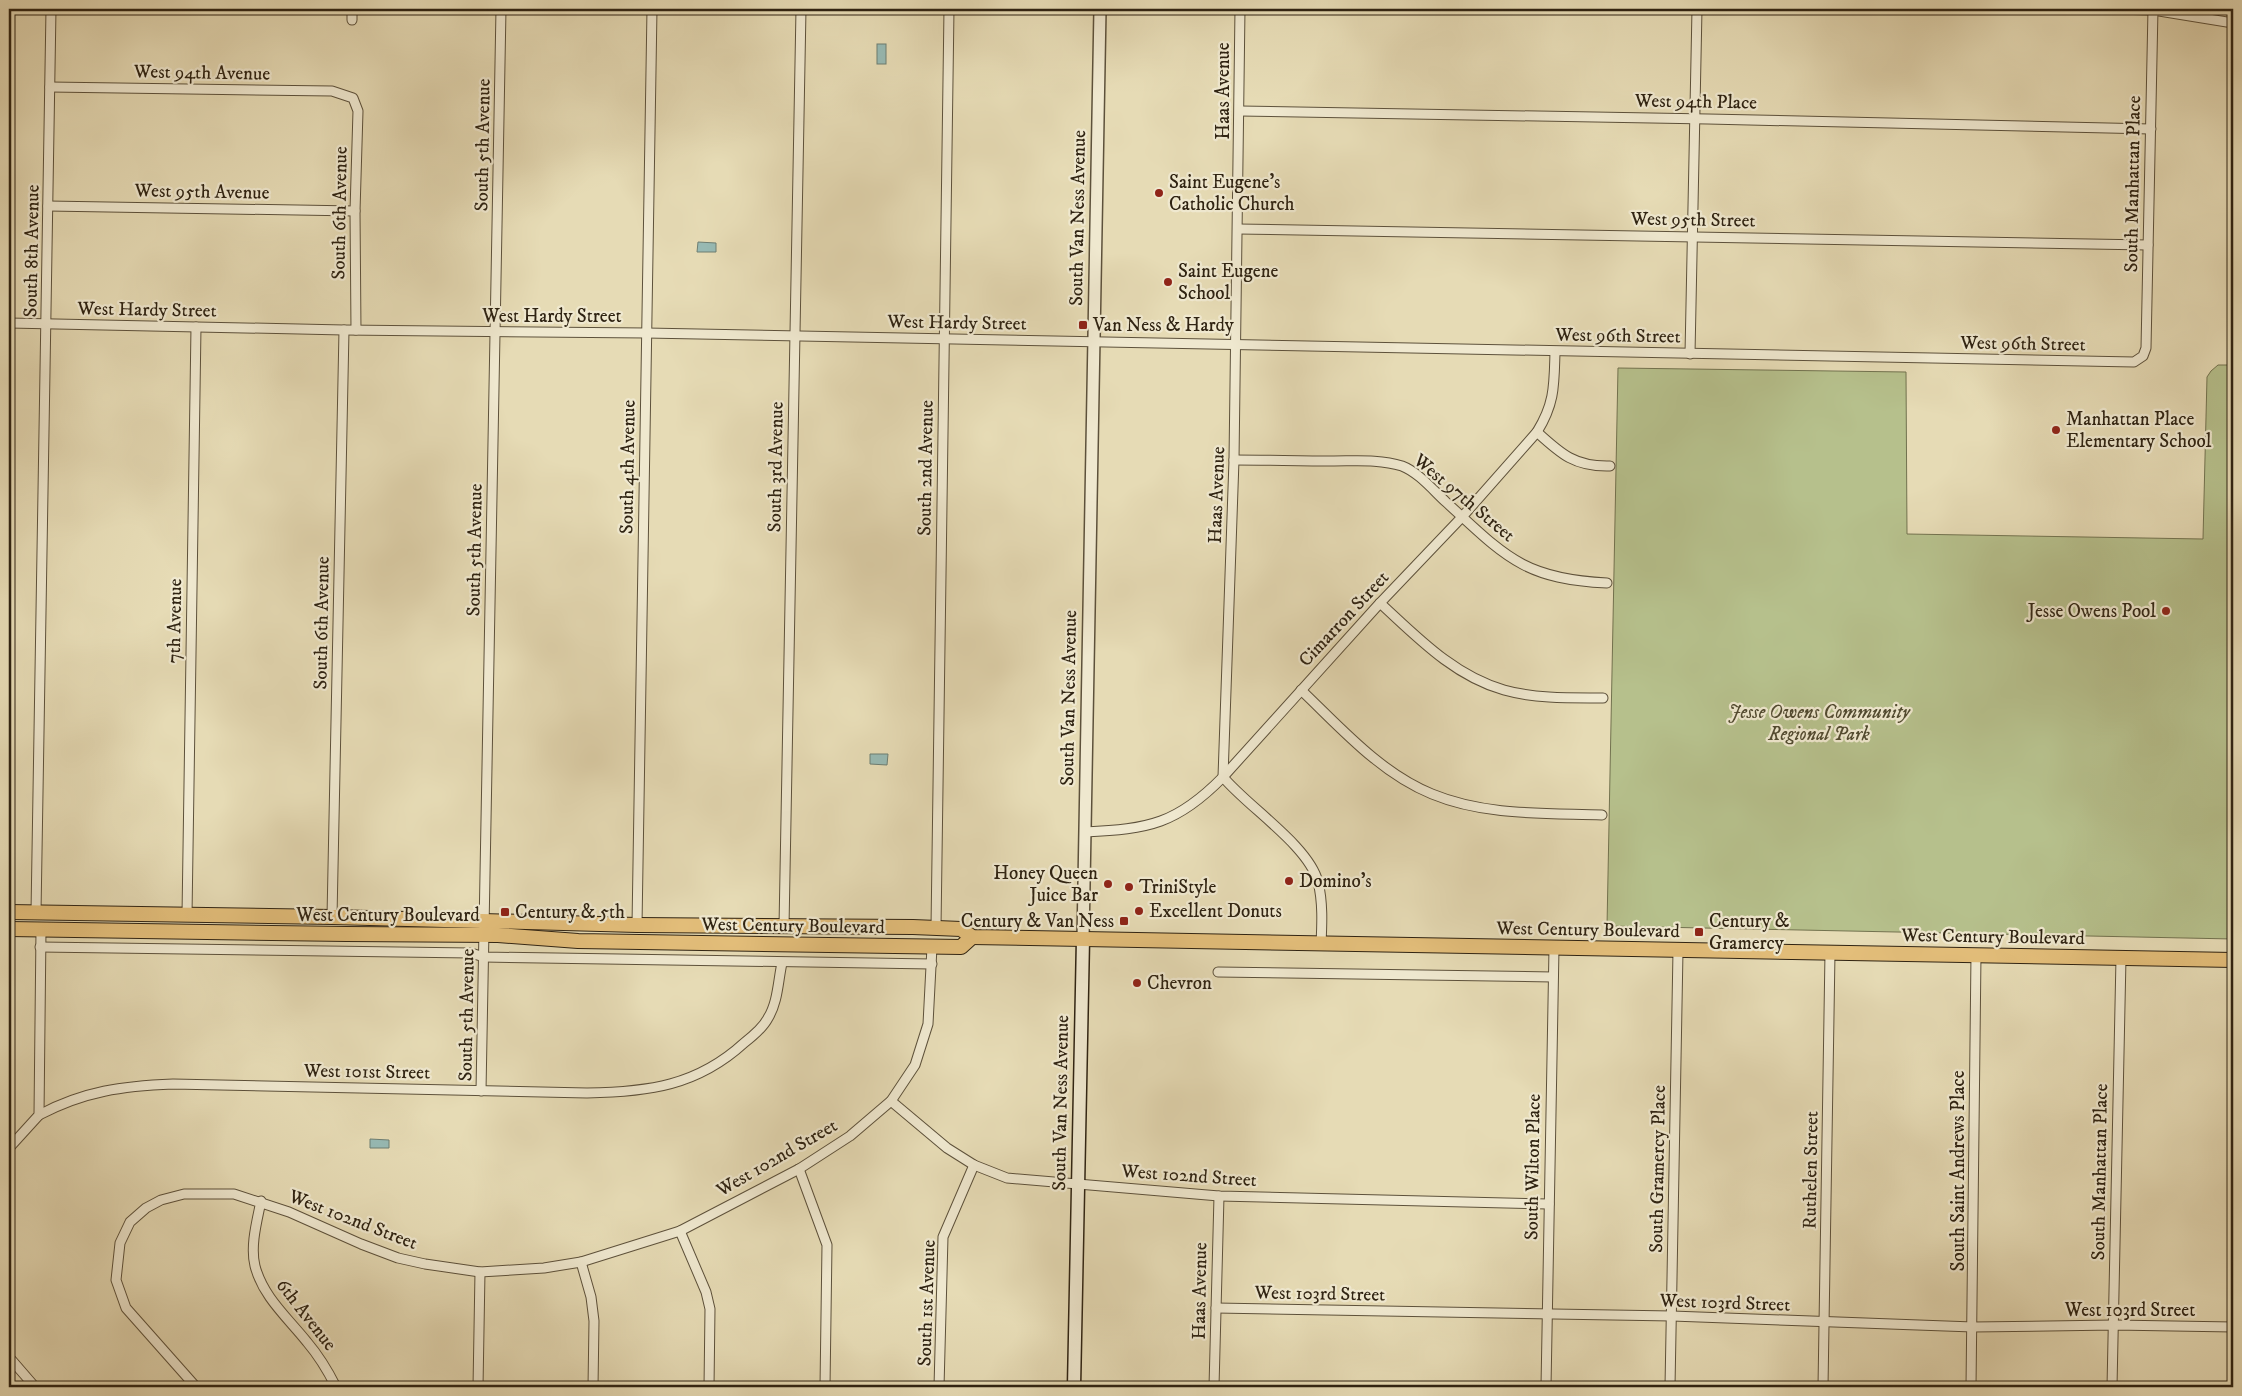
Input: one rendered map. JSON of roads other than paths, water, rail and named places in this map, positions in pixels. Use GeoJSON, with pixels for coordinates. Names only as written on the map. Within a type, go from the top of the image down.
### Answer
{"type":"FeatureCollection","features":[{"type":"Feature","properties":{"kind":"main road","name":"West Century Boulevard"},"geometry":{"type":"LineString","coordinates":[[9,912],[332,917],[484,928],[578,941],[961,947],[972,937]]}},
{"type":"Feature","properties":{"kind":"main road","name":"West Century Boulevard"},"geometry":{"type":"LineString","coordinates":[[9,928],[41,930],[484,928],[637,925],[936,928],[961,929],[972,937],[2233,960]]}},
{"type":"Feature","properties":{"kind":"main road","name":"South Van Ness Avenue"},"geometry":{"type":"LineString","coordinates":[[1074,1387],[1083,939]]}},
{"type":"Feature","properties":{"kind":"street","name":"South 8th Avenue"},"geometry":{"type":"LineString","coordinates":[[36,913],[51,9]]}},
{"type":"Feature","properties":{"kind":"street"},"geometry":{"type":"LineString","coordinates":[[352,9],[352,20]]}},
{"type":"Feature","properties":{"kind":"street","name":"South 5th Avenue"},"geometry":{"type":"LineString","coordinates":[[481,1091],[501,9]]}},
{"type":"Feature","properties":{"kind":"street","name":"South 4th Avenue"},"geometry":{"type":"LineString","coordinates":[[637,925],[652,9]]}},
{"type":"Feature","properties":{"kind":"street","name":"South 3rd Avenue"},"geometry":{"type":"LineString","coordinates":[[784,927],[801,9]]}},
{"type":"Feature","properties":{"kind":"street","name":"South 2nd Avenue"},"geometry":{"type":"LineString","coordinates":[[936,928],[949,9]]}},
{"type":"Feature","properties":{"kind":"street","name":"South Van Ness Avenue"},"geometry":{"type":"LineString","coordinates":[[1083,939],[1100,9]]}},
{"type":"Feature","properties":{"kind":"street","name":"Haas Avenue"},"geometry":{"type":"LineString","coordinates":[[1223,777],[1234,460],[1240,9]]}},
{"type":"Feature","properties":{"kind":"street"},"geometry":{"type":"LineString","coordinates":[[1690,354],[1697,9]]}},
{"type":"Feature","properties":{"kind":"street"},"geometry":{"type":"LineString","coordinates":[[2114,9],[2153,9],[2233,23]]}},
{"type":"Feature","properties":{"kind":"street","name":"South Manhattan Place"},"geometry":{"type":"LineString","coordinates":[[2141,359],[2146,348],[2153,9]]}},
{"type":"Feature","properties":{"kind":"street","name":"West 94th Avenue"},"geometry":{"type":"LineString","coordinates":[[50,87],[332,91],[353,98]]}},
{"type":"Feature","properties":{"kind":"street","name":"South 6th Avenue"},"geometry":{"type":"LineString","coordinates":[[353,98],[358,111],[355,211],[356,330]]}},
{"type":"Feature","properties":{"kind":"street","name":"West 94th Place"},"geometry":{"type":"LineString","coordinates":[[1240,111],[1695,118],[2151,129]]}},
{"type":"Feature","properties":{"kind":"street","name":"West 95th Avenue"},"geometry":{"type":"LineString","coordinates":[[48,206],[355,211]]}},
{"type":"Feature","properties":{"kind":"street","name":"West 95th Street"},"geometry":{"type":"LineString","coordinates":[[1238,229],[2148,245]]}},
{"type":"Feature","properties":{"kind":"street","name":"West Hardy Street"},"geometry":{"type":"LineString","coordinates":[[9,323],[1095,342]]}},
{"type":"Feature","properties":{"kind":"street","name":"7th Avenue"},"geometry":{"type":"LineString","coordinates":[[186,915],[196,327]]}},
{"type":"Feature","properties":{"kind":"street","name":"South 6th Avenue"},"geometry":{"type":"LineString","coordinates":[[332,917],[344,330]]}},
{"type":"Feature","properties":{"kind":"street","name":"West 96th Street"},"geometry":{"type":"LineString","coordinates":[[1095,342],[2127,362],[2141,359]]}},
{"type":"Feature","properties":{"kind":"street","name":"Cimarron Street"},"geometry":{"type":"LineString","coordinates":[[1085,832],[1140,828],[1165,821],[1180,814],[1203,797],[1223,777],[1380,603],[1462,517],[1537,432],[1553,401],[1555,352]]}},
{"type":"Feature","properties":{"kind":"street"},"geometry":{"type":"LineString","coordinates":[[1537,432],[1569,459],[1582,464],[1610,466]]}},
{"type":"Feature","properties":{"kind":"street","name":"West 97th Street"},"geometry":{"type":"LineString","coordinates":[[1234,460],[1387,462],[1404,467],[1419,477],[1493,545],[1513,560],[1534,571],[1559,578],[1607,583]]}},
{"type":"Feature","properties":{"kind":"street"},"geometry":{"type":"LineString","coordinates":[[1380,603],[1428,648],[1455,667],[1478,679],[1504,690],[1528,695],[1603,698]]}},
{"type":"Feature","properties":{"kind":"street"},"geometry":{"type":"LineString","coordinates":[[1301,690],[1380,763],[1406,781],[1431,794],[1457,803],[1494,810],[1602,815]]}},
{"type":"Feature","properties":{"kind":"street"},"geometry":{"type":"LineString","coordinates":[[1223,777],[1234,790],[1295,846],[1312,870],[1319,884],[1322,919],[1321,944]]}},
{"type":"Feature","properties":{"kind":"street"},"geometry":{"type":"LineString","coordinates":[[9,1148],[39,1115],[41,930]]}},
{"type":"Feature","properties":{"kind":"street","name":"West Century Boulevard"},"geometry":{"type":"LineString","coordinates":[[40,947],[471,953],[484,957],[932,964]]}},
{"type":"Feature","properties":{"kind":"street"},"geometry":{"type":"LineString","coordinates":[[891,1101],[914,1065],[928,1024],[932,947]]}},
{"type":"Feature","properties":{"kind":"street","name":"South Wilton Place"},"geometry":{"type":"LineString","coordinates":[[1546,1387],[1554,948]]}},
{"type":"Feature","properties":{"kind":"street","name":"South Gramercy Place"},"geometry":{"type":"LineString","coordinates":[[1670,1387],[1678,951]]}},
{"type":"Feature","properties":{"kind":"street","name":"Ruthelen Street"},"geometry":{"type":"LineString","coordinates":[[1823,1387],[1830,953]]}},
{"type":"Feature","properties":{"kind":"street","name":"South Saint Andrews Place"},"geometry":{"type":"LineString","coordinates":[[1971,1387],[1976,955]]}},
{"type":"Feature","properties":{"kind":"street","name":"South Manhattan Place"},"geometry":{"type":"LineString","coordinates":[[2112,1387],[2121,958]]}},
{"type":"Feature","properties":{"kind":"street","name":"West 101st Street"},"geometry":{"type":"LineString","coordinates":[[39,1115],[59,1104],[108,1089],[173,1084],[481,1091],[622,1092],[653,1089],[684,1080],[716,1065],[735,1052],[768,1020],[774,1004],[782,963]]}},
{"type":"Feature","properties":{"kind":"street"},"geometry":{"type":"LineString","coordinates":[[1218,972],[1554,977]]}},
{"type":"Feature","properties":{"kind":"street","name":"West 102nd Street"},"geometry":{"type":"LineString","coordinates":[[196,1387],[126,1308],[116,1280],[120,1243],[130,1222],[154,1204],[172,1196],[220,1192],[261,1201],[398,1258],[442,1267],[480,1272],[544,1268],[581,1262],[680,1231],[799,1169],[850,1136],[891,1101],[947,1148],[974,1165],[1007,1178],[1218,1196],[1549,1204]]}},
{"type":"Feature","properties":{"kind":"street","name":"South 1st Avenue"},"geometry":{"type":"LineString","coordinates":[[939,1387],[943,1237],[974,1165]]}},
{"type":"Feature","properties":{"kind":"street"},"geometry":{"type":"LineString","coordinates":[[799,1169],[827,1245],[825,1387]]}},
{"type":"Feature","properties":{"kind":"street","name":"Haas Avenue"},"geometry":{"type":"LineString","coordinates":[[1214,1387],[1218,1196]]}},
{"type":"Feature","properties":{"kind":"street","name":"6th Avenue"},"geometry":{"type":"LineString","coordinates":[[261,1201],[254,1247],[254,1264],[261,1283],[278,1309],[324,1363],[336,1387]]}},
{"type":"Feature","properties":{"kind":"street"},"geometry":{"type":"LineString","coordinates":[[680,1231],[706,1292],[710,1309],[709,1387]]}},
{"type":"Feature","properties":{"kind":"street"},"geometry":{"type":"LineString","coordinates":[[581,1262],[591,1297],[594,1321],[594,1387]]}},
{"type":"Feature","properties":{"kind":"street"},"geometry":{"type":"LineString","coordinates":[[478,1387],[480,1272]]}},
{"type":"Feature","properties":{"kind":"street","name":"West 103rd Street"},"geometry":{"type":"LineString","coordinates":[[1216,1308],[1672,1316],[1973,1327],[2114,1325],[2233,1327]]}},
{"type":"Feature","properties":{"kind":"street"},"geometry":{"type":"LineString","coordinates":[[9,1357],[35,1387]]}},
{"type":"Feature","properties":{"kind":"water"},"geometry":{"type":"Polygon","coordinates":[[[877,44],[886,44],[886,64],[877,64],[877,44]]]}},
{"type":"Feature","properties":{"kind":"water"},"geometry":{"type":"Polygon","coordinates":[[[698,242],[716,243],[716,252],[697,252],[698,242]]]}},
{"type":"Feature","properties":{"kind":"water"},"geometry":{"type":"Polygon","coordinates":[[[870,754],[888,754],[887,765],[870,764],[870,754]]]}},
{"type":"Feature","properties":{"kind":"water"},"geometry":{"type":"Polygon","coordinates":[[[370,1139],[389,1140],[389,1148],[370,1148],[370,1139]]]}},
{"type":"Feature","properties":{"kind":"place","name":"Saint Eugene's Catholic Church"},"geometry":{"type":"Point","coordinates":[1159,193]}},
{"type":"Feature","properties":{"kind":"place","name":"Saint Eugene School"},"geometry":{"type":"Point","coordinates":[1168,282]}},
{"type":"Feature","properties":{"kind":"place","name":"Van Ness & Hardy"},"geometry":{"type":"Point","coordinates":[1083,325]}},
{"type":"Feature","properties":{"kind":"place","name":"Manhattan Place Elementary School"},"geometry":{"type":"Point","coordinates":[2056,430]}},
{"type":"Feature","properties":{"kind":"place","name":"Jesse Owens Pool"},"geometry":{"type":"Point","coordinates":[2166,611]}},
{"type":"Feature","properties":{"kind":"place","name":"Domino's"},"geometry":{"type":"Point","coordinates":[1289,881]}},
{"type":"Feature","properties":{"kind":"place","name":"Honey Queen Juice Bar"},"geometry":{"type":"Point","coordinates":[1108,884]}},
{"type":"Feature","properties":{"kind":"place","name":"TriniStyle"},"geometry":{"type":"Point","coordinates":[1129,887]}},
{"type":"Feature","properties":{"kind":"place","name":"Excellent Donuts"},"geometry":{"type":"Point","coordinates":[1139,911]}},
{"type":"Feature","properties":{"kind":"place","name":"Century & 5th"},"geometry":{"type":"Point","coordinates":[505,912]}},
{"type":"Feature","properties":{"kind":"place","name":"Century & Van Ness"},"geometry":{"type":"Point","coordinates":[1124,921]}},
{"type":"Feature","properties":{"kind":"place","name":"Century & Gramercy"},"geometry":{"type":"Point","coordinates":[1699,932]}},
{"type":"Feature","properties":{"kind":"place","name":"Chevron"},"geometry":{"type":"Point","coordinates":[1137,983]}},
{"type":"Feature","properties":{"kind":"park label","name":"Jesse Owens Community Regional Park"},"geometry":{"type":"Point","coordinates":[1819,723]}}]}
